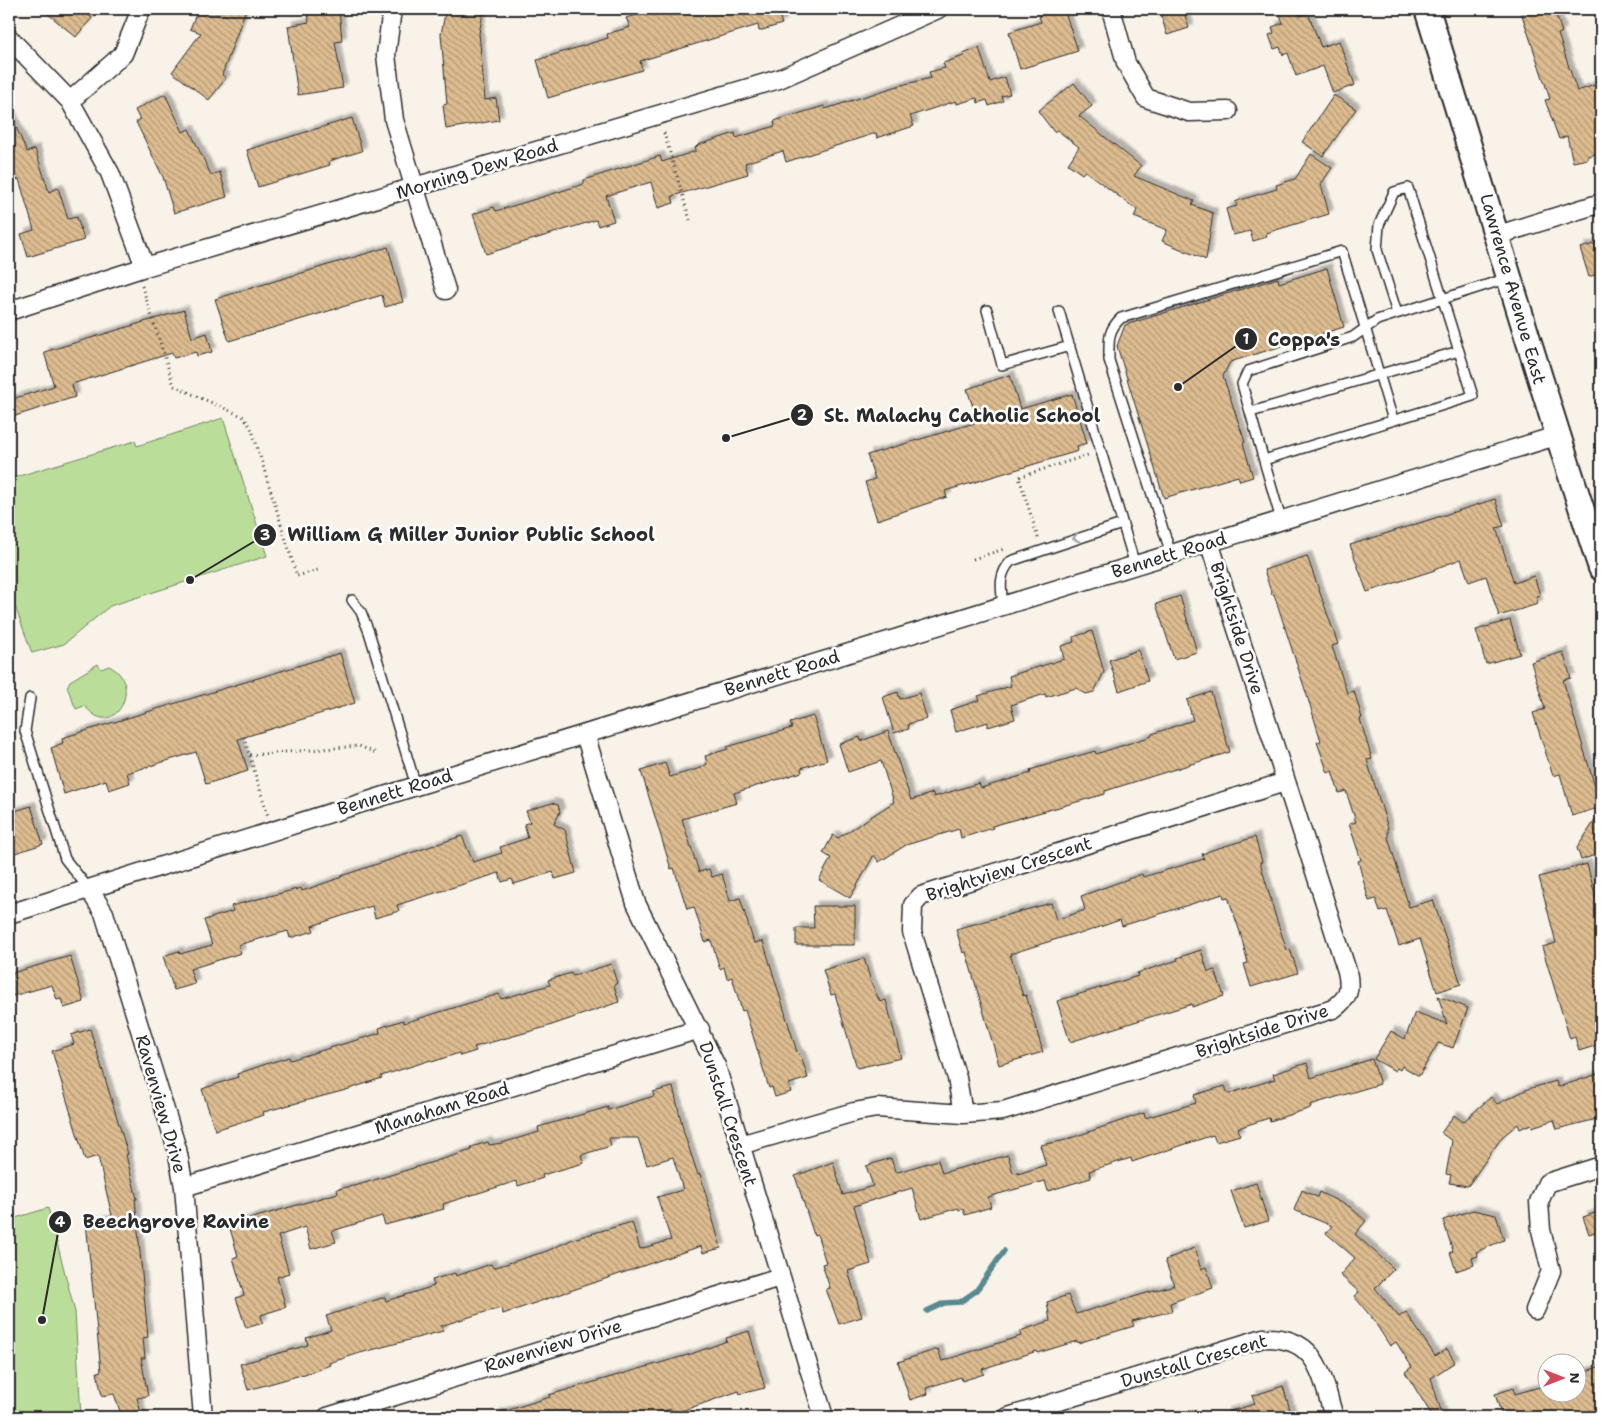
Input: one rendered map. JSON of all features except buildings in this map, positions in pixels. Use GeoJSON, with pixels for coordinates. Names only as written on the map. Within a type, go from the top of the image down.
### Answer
{"type":"FeatureCollection","features":[{"type":"Feature","properties":{"kind":"main road","name":"Lawrence Avenue East"},"geometry":{"type":"LineString","coordinates":[[1427,9],[1498,235],[1556,436],[1601,568]]}},
{"type":"Feature","properties":{"kind":"street"},"geometry":{"type":"LineString","coordinates":[[70,101],[123,54],[141,9]]}},
{"type":"Feature","properties":{"kind":"street"},"geometry":{"type":"LineString","coordinates":[[392,9],[386,55],[394,120],[413,188],[446,290]]}},
{"type":"Feature","properties":{"kind":"street","name":"Morning Dew Road"},"geometry":{"type":"LineString","coordinates":[[9,311],[141,269],[780,79],[938,9]]}},
{"type":"Feature","properties":{"kind":"street"},"geometry":{"type":"LineString","coordinates":[[1111,9],[1126,63],[1146,98],[1189,112],[1228,111]]}},
{"type":"Feature","properties":{"kind":"street"},"geometry":{"type":"LineString","coordinates":[[9,38],[70,101],[110,173],[141,269]]}},
{"type":"Feature","properties":{"kind":"street"},"geometry":{"type":"LineString","coordinates":[[1498,235],[1601,203]]}},
{"type":"Feature","properties":{"kind":"street","name":"Bennett Road"},"geometry":{"type":"LineString","coordinates":[[9,914],[416,786],[1556,436]]}},
{"type":"Feature","properties":{"kind":"street","name":"Brightside Drive"},"geometry":{"type":"LineString","coordinates":[[740,1145],[854,1112],[878,1108],[963,1114],[1003,1111],[1334,1009],[1345,1001],[1351,986],[1347,971],[1209,542]]}},
{"type":"Feature","properties":{"kind":"street","name":"Dunstall Crescent"},"geometry":{"type":"LineString","coordinates":[[585,734],[636,903],[700,1029],[716,1066],[824,1417]]}},
{"type":"Feature","properties":{"kind":"street","name":"Brightview Crescent"},"geometry":{"type":"LineString","coordinates":[[963,1114],[957,1078],[912,932],[911,918],[913,905],[920,896],[1285,782]]}},
{"type":"Feature","properties":{"kind":"street","name":"Ravenview Drive"},"geometry":{"type":"LineString","coordinates":[[89,889],[104,913],[177,1149],[184,1187],[203,1417]]}},
{"type":"Feature","properties":{"kind":"street","name":"Manaham Road"},"geometry":{"type":"LineString","coordinates":[[184,1187],[700,1029]]}},
{"type":"Feature","properties":{"kind":"street"},"geometry":{"type":"LineString","coordinates":[[1535,1310],[1551,1271],[1541,1230],[1539,1202],[1547,1183],[1601,1166]]}},
{"type":"Feature","properties":{"kind":"street","name":"Ravenview Drive"},"geometry":{"type":"LineString","coordinates":[[326,1417],[780,1277]]}},
{"type":"Feature","properties":{"kind":"street","name":"Dunstall Crescent"},"geometry":{"type":"LineString","coordinates":[[1008,1417],[1263,1338],[1281,1337],[1295,1341],[1308,1350],[1319,1368],[1334,1417]]}},
{"type":"Feature","properties":{"kind":"lane"},"geometry":{"type":"LineString","coordinates":[[1264,460],[1473,396],[1408,188],[1394,192],[1379,225],[1376,250],[1397,313]]}},
{"type":"Feature","properties":{"kind":"lane"},"geometry":{"type":"LineString","coordinates":[[1171,554],[1109,360],[1108,340],[1112,326],[1121,318],[1342,251],[1393,420]]}},
{"type":"Feature","properties":{"kind":"lane"},"geometry":{"type":"LineString","coordinates":[[1281,520],[1242,384],[1248,372],[1353,337],[1377,320],[1510,278]]}},
{"type":"Feature","properties":{"kind":"lane"},"geometry":{"type":"LineString","coordinates":[[986,310],[1002,365],[1070,346]]}},
{"type":"Feature","properties":{"kind":"lane"},"geometry":{"type":"LineString","coordinates":[[1060,311],[1135,565]]}},
{"type":"Feature","properties":{"kind":"lane"},"geometry":{"type":"LineString","coordinates":[[1250,412],[1459,351]]}},
{"type":"Feature","properties":{"kind":"lane"},"geometry":{"type":"LineString","coordinates":[[1003,605],[1001,578],[1004,569],[1011,561],[1122,524]]}},
{"type":"Feature","properties":{"kind":"lane"},"geometry":{"type":"LineString","coordinates":[[352,600],[361,612],[369,632],[416,786]]}},
{"type":"Feature","properties":{"kind":"lane"},"geometry":{"type":"LineString","coordinates":[[30,698],[25,731],[65,859],[89,889]]}},
{"type":"Feature","properties":{"kind":"path"},"geometry":{"type":"LineString","coordinates":[[664,133],[690,220]]}},
{"type":"Feature","properties":{"kind":"path"},"geometry":{"type":"LineString","coordinates":[[141,269],[174,386],[244,418],[252,430],[297,576],[318,570]]}},
{"type":"Feature","properties":{"kind":"path"},"geometry":{"type":"LineString","coordinates":[[1039,541],[1019,477],[1101,451]]}},
{"type":"Feature","properties":{"kind":"path"},"geometry":{"type":"LineString","coordinates":[[244,737],[273,831]]}},
{"type":"Feature","properties":{"kind":"path"},"geometry":{"type":"LineString","coordinates":[[250,754],[359,746],[376,753]]}},
{"type":"Feature","properties":{"kind":"green space"},"geometry":{"type":"Polygon","coordinates":[[[223,418],[267,556],[110,606],[64,644],[32,653],[9,590],[9,479],[135,441],[137,446],[223,418]]]}},
{"type":"Feature","properties":{"kind":"green space"},"geometry":{"type":"Polygon","coordinates":[[[98,664],[101,669],[109,666],[119,673],[124,682],[125,692],[119,710],[113,716],[105,718],[94,715],[84,706],[76,709],[67,687],[70,681],[98,664]]]}},
{"type":"Feature","properties":{"kind":"green space"},"geometry":{"type":"Polygon","coordinates":[[[48,1208],[75,1312],[81,1417],[9,1417],[9,1220],[48,1208]]]}},
{"type":"Feature","properties":{"kind":"waterway"},"geometry":{"type":"LineString","coordinates":[[927,1311],[944,1303],[960,1302],[976,1291],[1004,1251]]}},
{"type":"Feature","properties":{"kind":"place","name":"Coppa's"},"geometry":{"type":"Point","coordinates":[1178,387]}},
{"type":"Feature","properties":{"kind":"place","name":"St. Malachy Catholic School"},"geometry":{"type":"Point","coordinates":[726,438]}},
{"type":"Feature","properties":{"kind":"place","name":"William G Miller Junior Public School"},"geometry":{"type":"Point","coordinates":[190,580]}},
{"type":"Feature","properties":{"kind":"place","name":"Beechgrove Ravine"},"geometry":{"type":"Point","coordinates":[42,1320]}}]}
